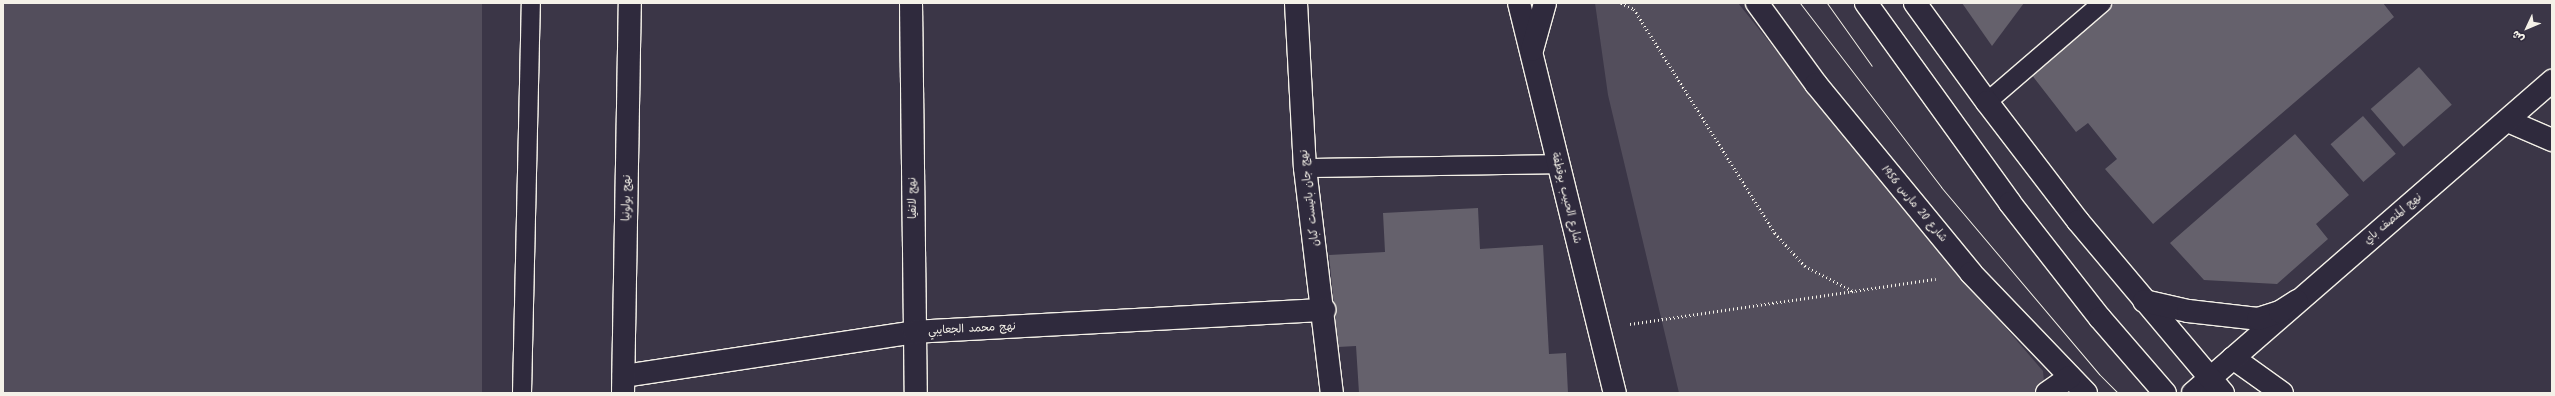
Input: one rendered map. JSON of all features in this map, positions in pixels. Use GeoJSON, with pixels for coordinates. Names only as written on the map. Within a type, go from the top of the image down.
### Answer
{"type":"FeatureCollection","features":[{"type":"Feature","properties":{"kind":"street","name":"نهج بولونيا"},"geometry":{"type":"LineString","coordinates":[[623,384],[630,3]]}},
{"type":"Feature","properties":{"kind":"street","name":"نهج لاتفيا"},"geometry":{"type":"LineString","coordinates":[[911,3],[914,332],[916,393]]}},
{"type":"Feature","properties":{"kind":"street","name":"نهج جان باتيست كبان"},"geometry":{"type":"LineString","coordinates":[[1296,3],[1305,168],[1324,310],[1332,393]]}},
{"type":"Feature","properties":{"kind":"street"},"geometry":{"type":"LineString","coordinates":[[1503,3],[1522,56],[1542,100]]}},
{"type":"Feature","properties":{"kind":"street","name":"شارع الحبيب بوقطفة"},"geometry":{"type":"LineString","coordinates":[[1519,3],[1598,329],[1615,393]]}},
{"type":"Feature","properties":{"kind":"street"},"geometry":{"type":"LineString","coordinates":[[1531,54],[1545,3]]}},
{"type":"Feature","properties":{"kind":"street","name":"شارع 20 مارس 1956"},"geometry":{"type":"LineString","coordinates":[[1757,3],[1826,96],[1971,273],[2086,393]]}},
{"type":"Feature","properties":{"kind":"street"},"geometry":{"type":"LineString","coordinates":[[1866,3],[2015,210],[2100,318],[2165,393]]}},
{"type":"Feature","properties":{"kind":"street"},"geometry":{"type":"LineString","coordinates":[[1915,3],[1987,102],[2144,301],[2208,388]]}},
{"type":"Feature","properties":{"kind":"street","name":"نهج المنصف باي"},"geometry":{"type":"LineString","coordinates":[[2208,388],[2233,358],[2297,301],[2508,121],[2552,81]]}},
{"type":"Feature","properties":{"kind":"street"},"geometry":{"type":"LineString","coordinates":[[2508,121],[2552,140]]}},
{"type":"Feature","properties":{"kind":"street"},"geometry":{"type":"LineString","coordinates":[[2144,301],[2188,311],[2258,319],[2280,312],[2297,301]]}},
{"type":"Feature","properties":{"kind":"street","name":"نهج محمد الجعايبي"},"geometry":{"type":"LineString","coordinates":[[623,384],[914,332],[1324,310]]}},
{"type":"Feature","properties":{"kind":"street"},"geometry":{"type":"LineString","coordinates":[[2233,358],[2282,393]]}},
{"type":"Feature","properties":{"kind":"street"},"geometry":{"type":"LineString","coordinates":[[2047,393],[2070,377]]}},
{"type":"Feature","properties":{"kind":"lane"},"geometry":{"type":"LineString","coordinates":[[522,393],[531,3]]}},
{"type":"Feature","properties":{"kind":"lane"},"geometry":{"type":"LineString","coordinates":[[1987,102],[2102,3]]}},
{"type":"Feature","properties":{"kind":"lane"},"geometry":{"type":"LineString","coordinates":[[1305,168],[1558,164]]}},
{"type":"Feature","properties":{"kind":"path"},"geometry":{"type":"LineString","coordinates":[[1621,3],[1634,10],[1775,233],[1805,266],[1854,292]]}},
{"type":"Feature","properties":{"kind":"path"},"geometry":{"type":"LineString","coordinates":[[1598,329],[1854,292],[1971,273]]}},
{"type":"Feature","properties":{"kind":"shaded area"},"geometry":{"type":"Polygon","coordinates":[[[3,3],[482,3],[482,393],[3,393],[3,3]]]}},
{"type":"Feature","properties":{"kind":"shaded area"},"geometry":{"type":"Polygon","coordinates":[[[1595,3],[1738,3],[1909,216],[2043,371],[2045,393],[1679,393],[1608,95],[1595,3]]]}},
{"type":"Feature","properties":{"kind":"building"},"geometry":{"type":"Polygon","coordinates":[[[1962,3],[2024,3],[1992,46],[1962,3]]]}},
{"type":"Feature","properties":{"kind":"building"},"geometry":{"type":"Polygon","coordinates":[[[2115,3],[2383,3],[2394,17],[2153,224],[2105,169],[2117,159],[2088,123],[2076,132],[2031,74],[2115,3]]]}},
{"type":"Feature","properties":{"kind":"building"},"geometry":{"type":"Polygon","coordinates":[[[2419,67],[2452,105],[2404,147],[2371,109],[2419,67]]]}},
{"type":"Feature","properties":{"kind":"building"},"geometry":{"type":"Polygon","coordinates":[[[2363,116],[2396,154],[2363,182],[2331,144],[2363,116]]]}},
{"type":"Feature","properties":{"kind":"building"},"geometry":{"type":"Polygon","coordinates":[[[2295,134],[2349,195],[2316,224],[2328,239],[2277,284],[2204,280],[2170,243],[2295,134]]]}},
{"type":"Feature","properties":{"kind":"building"},"geometry":{"type":"Polygon","coordinates":[[[1478,208],[1480,249],[1543,245],[1549,354],[1566,353],[1568,393],[1359,393],[1356,346],[1338,347],[1329,255],[1385,252],[1383,213],[1478,208]]]}},
{"type":"Feature","properties":{"kind":"tram line"},"geometry":{"type":"LineString","coordinates":[[1800,3],[1941,187],[2099,374],[2118,393]]}},
{"type":"Feature","properties":{"kind":"tram line"},"geometry":{"type":"LineString","coordinates":[[1827,3],[1872,66]]}}]}
